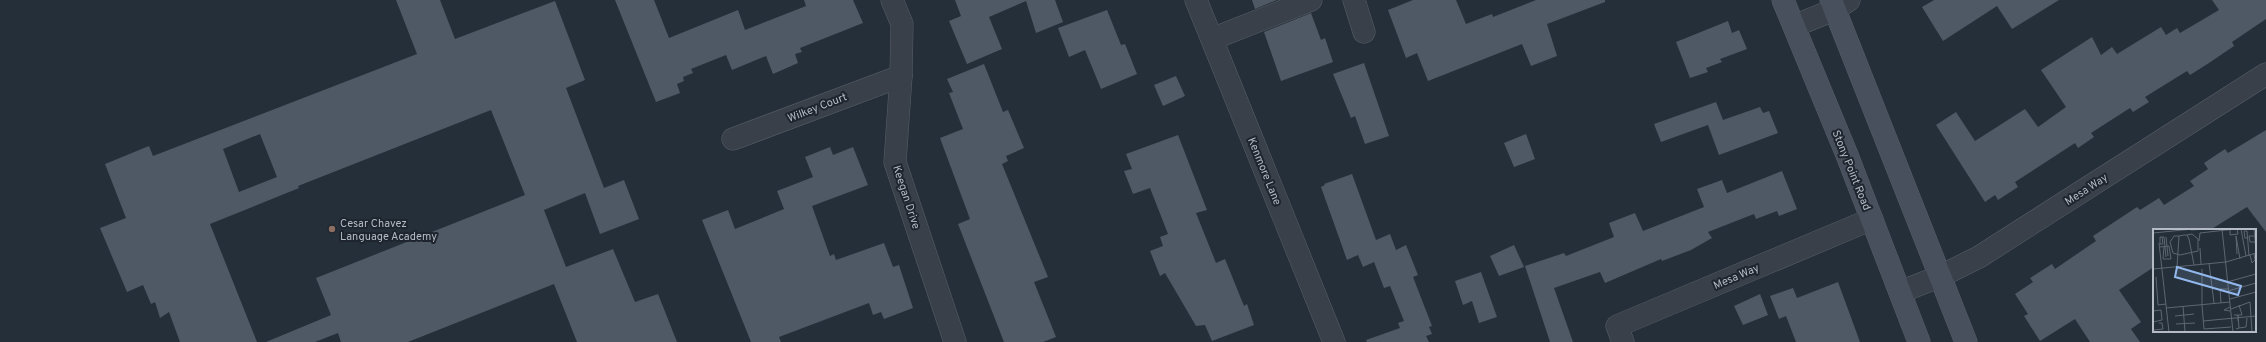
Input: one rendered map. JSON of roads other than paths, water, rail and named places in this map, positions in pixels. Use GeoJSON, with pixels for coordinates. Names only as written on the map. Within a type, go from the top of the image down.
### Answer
{"type":"FeatureCollection","features":[{"type":"Feature","properties":{"kind":"main road","name":"Stony Point Road"},"geometry":{"type":"LineString","coordinates":[[1783,0],[1872,219],[1919,342]]}},
{"type":"Feature","properties":{"kind":"main road"},"geometry":{"type":"LineString","coordinates":[[1839,3],[1966,342]]}},
{"type":"Feature","properties":{"kind":"street","name":"Keegan Drive"},"geometry":{"type":"LineString","coordinates":[[892,0],[902,24],[901,76],[895,162],[954,342]]}},
{"type":"Feature","properties":{"kind":"street","name":"Kenmore Lane"},"geometry":{"type":"LineString","coordinates":[[1196,0],[1334,342]]}},
{"type":"Feature","properties":{"kind":"street"},"geometry":{"type":"LineString","coordinates":[[1212,39],[1311,0]]}},
{"type":"Feature","properties":{"kind":"street"},"geometry":{"type":"LineString","coordinates":[[1354,0],[1364,32]]}},
{"type":"Feature","properties":{"kind":"street"},"geometry":{"type":"LineString","coordinates":[[1794,26],[1839,3]]}},
{"type":"Feature","properties":{"kind":"street","name":"Mesa Way"},"geometry":{"type":"LineString","coordinates":[[1900,292],[1941,276],[1979,257],[2266,74]]}},
{"type":"Feature","properties":{"kind":"street","name":"Wilkey Court"},"geometry":{"type":"LineString","coordinates":[[733,139],[901,76]]}},
{"type":"Feature","properties":{"kind":"street","name":"Mesa Way"},"geometry":{"type":"LineString","coordinates":[[1623,342],[1617,326],[1872,219]]}},
{"type":"Feature","properties":{"kind":"place","name":"Cesar Chavez Language Academy"},"geometry":{"type":"Point","coordinates":[332,229]}}]}
